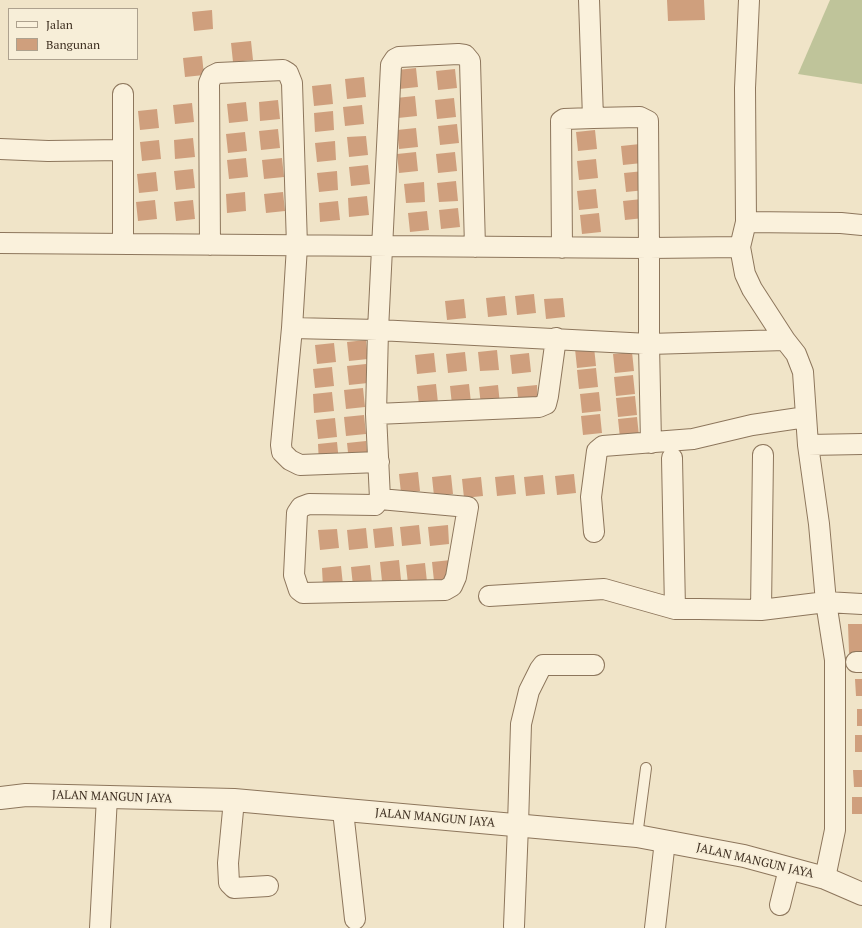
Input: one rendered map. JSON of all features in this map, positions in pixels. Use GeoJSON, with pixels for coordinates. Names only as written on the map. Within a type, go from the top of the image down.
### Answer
{"type":"FeatureCollection","features":[{"type":"Feature","properties":{"kind":"street"},"geometry":{"type":"LineString","coordinates":[[589,0],[593,118]]}},
{"type":"Feature","properties":{"kind":"street"},"geometry":{"type":"LineString","coordinates":[[749,0],[745,88],[746,222],[740,246],[745,274],[752,289],[785,340],[796,354],[803,372],[808,445],[819,524],[826,602],[834,660],[835,830],[825,878]]}},
{"type":"Feature","properties":{"kind":"street"},"geometry":{"type":"LineString","coordinates":[[380,499],[468,507],[456,577],[452,586],[445,590],[303,593],[299,590],[294,575],[297,513],[301,507],[309,504],[375,505],[380,499],[376,414],[378,330],[391,65],[395,59],[399,57],[458,54],[465,55],[470,61],[476,247]]}},
{"type":"Feature","properties":{"kind":"street"},"geometry":{"type":"LineString","coordinates":[[210,245],[208,83],[212,76],[218,72],[283,70],[288,73],[292,83],[297,246],[292,328],[281,445],[282,452],[290,460],[300,465],[379,462]]}},
{"type":"Feature","properties":{"kind":"street"},"geometry":{"type":"LineString","coordinates":[[123,94],[123,244]]}},
{"type":"Feature","properties":{"kind":"street"},"geometry":{"type":"LineString","coordinates":[[562,248],[561,121],[564,119],[640,117],[648,121],[651,443]]}},
{"type":"Feature","properties":{"kind":"street"},"geometry":{"type":"LineString","coordinates":[[0,149],[123,150]]}},
{"type":"Feature","properties":{"kind":"street"},"geometry":{"type":"LineString","coordinates":[[746,222],[841,223],[862,225]]}},
{"type":"Feature","properties":{"kind":"street"},"geometry":{"type":"LineString","coordinates":[[0,243],[562,248],[740,246]]}},
{"type":"Feature","properties":{"kind":"street"},"geometry":{"type":"LineString","coordinates":[[292,328],[378,330],[649,344],[785,340]]}},
{"type":"Feature","properties":{"kind":"street"},"geometry":{"type":"LineString","coordinates":[[376,414],[539,408],[546,404],[548,396],[556,338]]}},
{"type":"Feature","properties":{"kind":"street"},"geometry":{"type":"LineString","coordinates":[[594,532],[591,497],[597,451],[603,446],[693,439],[752,425],[806,417]]}},
{"type":"Feature","properties":{"kind":"street"},"geometry":{"type":"LineString","coordinates":[[808,445],[862,444]]}},
{"type":"Feature","properties":{"kind":"street"},"geometry":{"type":"LineString","coordinates":[[761,610],[763,455]]}},
{"type":"Feature","properties":{"kind":"street"},"geometry":{"type":"LineString","coordinates":[[672,458],[675,609]]}},
{"type":"Feature","properties":{"kind":"street"},"geometry":{"type":"LineString","coordinates":[[489,596],[604,589],[675,609],[761,610],[826,602],[862,604]]}},
{"type":"Feature","properties":{"kind":"street"},"geometry":{"type":"LineString","coordinates":[[514,926],[521,724],[529,691],[543,665],[594,665]]}},
{"type":"Feature","properties":{"kind":"street","name":"JALAN MANGUN JAYA"},"geometry":{"type":"LineString","coordinates":[[0,798],[26,795],[234,800],[343,811],[637,836],[744,856],[825,878],[862,894]]}},
{"type":"Feature","properties":{"kind":"street"},"geometry":{"type":"LineString","coordinates":[[100,928],[107,797]]}},
{"type":"Feature","properties":{"kind":"street"},"geometry":{"type":"LineString","coordinates":[[234,800],[228,863],[229,883],[234,888],[268,886]]}},
{"type":"Feature","properties":{"kind":"street"},"geometry":{"type":"LineString","coordinates":[[343,811],[354,919]]}},
{"type":"Feature","properties":{"kind":"street"},"geometry":{"type":"LineString","coordinates":[[655,928],[665,841]]}},
{"type":"Feature","properties":{"kind":"street"},"geometry":{"type":"LineString","coordinates":[[780,905],[789,869]]}},
{"type":"Feature","properties":{"kind":"lane"},"geometry":{"type":"LineString","coordinates":[[637,836],[646,768]]}},
{"type":"Feature","properties":{"kind":"green space"},"geometry":{"type":"Polygon","coordinates":[[[830,0],[862,0],[862,84],[798,74],[830,0]]]}},
{"type":"Feature","properties":{"kind":"building"},"geometry":{"type":"Polygon","coordinates":[[[667,0],[704,0],[705,20],[668,21],[667,0]]]}},
{"type":"Feature","properties":{"kind":"building"},"geometry":{"type":"Polygon","coordinates":[[[212,10],[213,29],[194,31],[192,12],[212,10]]]}},
{"type":"Feature","properties":{"kind":"building"},"geometry":{"type":"Polygon","coordinates":[[[251,41],[253,60],[233,62],[231,43],[251,41]]]}},
{"type":"Feature","properties":{"kind":"building"},"geometry":{"type":"Polygon","coordinates":[[[202,56],[204,75],[185,77],[183,58],[202,56]]]}},
{"type":"Feature","properties":{"kind":"building"},"geometry":{"type":"Polygon","coordinates":[[[416,68],[418,87],[399,89],[397,70],[416,68]]]}},
{"type":"Feature","properties":{"kind":"building"},"geometry":{"type":"Polygon","coordinates":[[[455,69],[457,88],[438,90],[436,71],[455,69]]]}},
{"type":"Feature","properties":{"kind":"building"},"geometry":{"type":"Polygon","coordinates":[[[364,77],[366,97],[347,99],[345,79],[364,77]]]}},
{"type":"Feature","properties":{"kind":"building"},"geometry":{"type":"Polygon","coordinates":[[[331,84],[333,104],[314,106],[312,86],[331,84]]]}},
{"type":"Feature","properties":{"kind":"building"},"geometry":{"type":"Polygon","coordinates":[[[415,96],[417,116],[398,118],[396,98],[415,96]]]}},
{"type":"Feature","properties":{"kind":"building"},"geometry":{"type":"Polygon","coordinates":[[[454,98],[456,117],[437,119],[435,100],[454,98]]]}},
{"type":"Feature","properties":{"kind":"building"},"geometry":{"type":"Polygon","coordinates":[[[278,100],[280,119],[260,121],[259,102],[278,100]]]}},
{"type":"Feature","properties":{"kind":"building"},"geometry":{"type":"Polygon","coordinates":[[[246,102],[248,121],[229,123],[227,104],[246,102]]]}},
{"type":"Feature","properties":{"kind":"building"},"geometry":{"type":"Polygon","coordinates":[[[192,103],[194,122],[175,124],[173,105],[192,103]]]}},
{"type":"Feature","properties":{"kind":"building"},"geometry":{"type":"Polygon","coordinates":[[[362,105],[364,124],[345,126],[343,107],[362,105]]]}},
{"type":"Feature","properties":{"kind":"building"},"geometry":{"type":"Polygon","coordinates":[[[157,109],[159,128],[140,130],[138,111],[157,109]]]}},
{"type":"Feature","properties":{"kind":"building"},"geometry":{"type":"Polygon","coordinates":[[[333,111],[334,130],[315,132],[314,113],[333,111]]]}},
{"type":"Feature","properties":{"kind":"building"},"geometry":{"type":"Polygon","coordinates":[[[457,124],[459,143],[440,145],[438,126],[457,124]]]}},
{"type":"Feature","properties":{"kind":"building"},"geometry":{"type":"Polygon","coordinates":[[[416,128],[418,147],[399,149],[397,130],[416,128]]]}},
{"type":"Feature","properties":{"kind":"building"},"geometry":{"type":"Polygon","coordinates":[[[278,129],[280,148],[261,150],[259,131],[278,129]]]}},
{"type":"Feature","properties":{"kind":"building"},"geometry":{"type":"Polygon","coordinates":[[[595,130],[597,149],[578,151],[576,132],[595,130]]]}},
{"type":"Feature","properties":{"kind":"building"},"geometry":{"type":"Polygon","coordinates":[[[245,132],[247,151],[228,153],[226,134],[245,132]]]}},
{"type":"Feature","properties":{"kind":"building"},"geometry":{"type":"Polygon","coordinates":[[[366,136],[368,155],[349,157],[347,137],[366,136]]]}},
{"type":"Feature","properties":{"kind":"building"},"geometry":{"type":"Polygon","coordinates":[[[193,138],[195,157],[175,159],[174,140],[193,138]]]}},
{"type":"Feature","properties":{"kind":"building"},"geometry":{"type":"Polygon","coordinates":[[[159,140],[161,159],[142,161],[140,142],[159,140]]]}},
{"type":"Feature","properties":{"kind":"building"},"geometry":{"type":"Polygon","coordinates":[[[335,141],[336,160],[317,162],[315,143],[335,141]]]}},
{"type":"Feature","properties":{"kind":"building"},"geometry":{"type":"Polygon","coordinates":[[[640,144],[642,163],[623,165],[621,146],[640,144]]]}},
{"type":"Feature","properties":{"kind":"building"},"geometry":{"type":"Polygon","coordinates":[[[416,152],[418,171],[399,173],[397,154],[416,152]]]}},
{"type":"Feature","properties":{"kind":"building"},"geometry":{"type":"Polygon","coordinates":[[[455,152],[457,171],[438,173],[436,154],[455,152]]]}},
{"type":"Feature","properties":{"kind":"building"},"geometry":{"type":"Polygon","coordinates":[[[246,158],[248,177],[229,179],[227,160],[246,158]]]}},
{"type":"Feature","properties":{"kind":"building"},"geometry":{"type":"Polygon","coordinates":[[[282,158],[284,177],[264,179],[262,160],[282,158]]]}},
{"type":"Feature","properties":{"kind":"building"},"geometry":{"type":"Polygon","coordinates":[[[596,159],[598,178],[579,180],[577,161],[596,159]]]}},
{"type":"Feature","properties":{"kind":"building"},"geometry":{"type":"Polygon","coordinates":[[[368,165],[370,184],[351,186],[349,167],[368,165]]]}},
{"type":"Feature","properties":{"kind":"building"},"geometry":{"type":"Polygon","coordinates":[[[193,169],[195,188],[176,190],[174,171],[193,169]]]}},
{"type":"Feature","properties":{"kind":"building"},"geometry":{"type":"Polygon","coordinates":[[[337,171],[338,190],[319,192],[317,173],[337,171]]]}},
{"type":"Feature","properties":{"kind":"building"},"geometry":{"type":"Polygon","coordinates":[[[644,171],[645,190],[626,192],[624,173],[644,171]]]}},
{"type":"Feature","properties":{"kind":"building"},"geometry":{"type":"Polygon","coordinates":[[[156,172],[158,191],[139,193],[137,174],[156,172]]]}},
{"type":"Feature","properties":{"kind":"building"},"geometry":{"type":"Polygon","coordinates":[[[456,181],[458,201],[439,202],[437,183],[456,181]]]}},
{"type":"Feature","properties":{"kind":"building"},"geometry":{"type":"Polygon","coordinates":[[[424,182],[425,202],[406,203],[404,184],[424,182]]]}},
{"type":"Feature","properties":{"kind":"building"},"geometry":{"type":"Polygon","coordinates":[[[596,189],[598,208],[579,210],[577,191],[596,189]]]}},
{"type":"Feature","properties":{"kind":"building"},"geometry":{"type":"Polygon","coordinates":[[[245,192],[246,211],[227,213],[226,194],[245,192]]]}},
{"type":"Feature","properties":{"kind":"building"},"geometry":{"type":"Polygon","coordinates":[[[283,192],[285,211],[266,213],[264,194],[283,192]]]}},
{"type":"Feature","properties":{"kind":"building"},"geometry":{"type":"Polygon","coordinates":[[[367,196],[369,215],[349,217],[348,198],[367,196]]]}},
{"type":"Feature","properties":{"kind":"building"},"geometry":{"type":"Polygon","coordinates":[[[642,199],[644,218],[625,220],[623,201],[642,199]]]}},
{"type":"Feature","properties":{"kind":"building"},"geometry":{"type":"Polygon","coordinates":[[[155,200],[157,219],[138,221],[136,202],[155,200]]]}},
{"type":"Feature","properties":{"kind":"building"},"geometry":{"type":"Polygon","coordinates":[[[193,200],[195,219],[176,221],[174,202],[193,200]]]}},
{"type":"Feature","properties":{"kind":"building"},"geometry":{"type":"Polygon","coordinates":[[[338,201],[340,220],[320,222],[319,203],[338,201]]]}},
{"type":"Feature","properties":{"kind":"building"},"geometry":{"type":"Polygon","coordinates":[[[458,208],[460,227],[441,229],[439,210],[458,208]]]}},
{"type":"Feature","properties":{"kind":"building"},"geometry":{"type":"Polygon","coordinates":[[[427,211],[429,230],[410,232],[408,213],[427,211]]]}},
{"type":"Feature","properties":{"kind":"building"},"geometry":{"type":"Polygon","coordinates":[[[599,213],[601,232],[582,234],[580,215],[599,213]]]}},
{"type":"Feature","properties":{"kind":"building"},"geometry":{"type":"Polygon","coordinates":[[[534,294],[536,313],[517,315],[515,296],[534,294]]]}},
{"type":"Feature","properties":{"kind":"building"},"geometry":{"type":"Polygon","coordinates":[[[505,296],[507,315],[488,317],[486,298],[505,296]]]}},
{"type":"Feature","properties":{"kind":"building"},"geometry":{"type":"Polygon","coordinates":[[[563,298],[565,317],[546,319],[544,299],[563,298]]]}},
{"type":"Feature","properties":{"kind":"building"},"geometry":{"type":"Polygon","coordinates":[[[464,299],[466,318],[447,320],[445,301],[464,299]]]}},
{"type":"Feature","properties":{"kind":"building"},"geometry":{"type":"Polygon","coordinates":[[[366,340],[368,359],[349,361],[347,342],[366,340]]]}},
{"type":"Feature","properties":{"kind":"building"},"geometry":{"type":"Polygon","coordinates":[[[334,343],[336,362],[317,364],[315,345],[334,343]]]}},
{"type":"Feature","properties":{"kind":"building"},"geometry":{"type":"Polygon","coordinates":[[[594,347],[596,366],[577,368],[575,349],[594,347]]]}},
{"type":"Feature","properties":{"kind":"building"},"geometry":{"type":"Polygon","coordinates":[[[497,350],[499,370],[480,371],[478,352],[497,350]]]}},
{"type":"Feature","properties":{"kind":"building"},"geometry":{"type":"Polygon","coordinates":[[[465,352],[467,371],[448,373],[446,354],[465,352]]]}},
{"type":"Feature","properties":{"kind":"building"},"geometry":{"type":"Polygon","coordinates":[[[632,352],[634,371],[615,373],[613,354],[632,352]]]}},
{"type":"Feature","properties":{"kind":"building"},"geometry":{"type":"Polygon","coordinates":[[[434,353],[436,372],[417,374],[415,355],[434,353]]]}},
{"type":"Feature","properties":{"kind":"building"},"geometry":{"type":"Polygon","coordinates":[[[529,353],[531,372],[512,374],[510,355],[529,353]]]}},
{"type":"Feature","properties":{"kind":"building"},"geometry":{"type":"Polygon","coordinates":[[[366,364],[368,383],[349,385],[347,366],[366,364]]]}},
{"type":"Feature","properties":{"kind":"building"},"geometry":{"type":"Polygon","coordinates":[[[332,367],[334,386],[315,388],[313,369],[332,367]]]}},
{"type":"Feature","properties":{"kind":"building"},"geometry":{"type":"Polygon","coordinates":[[[596,368],[598,387],[579,389],[577,370],[596,368]]]}},
{"type":"Feature","properties":{"kind":"building"},"geometry":{"type":"Polygon","coordinates":[[[633,375],[635,394],[616,396],[614,377],[633,375]]]}},
{"type":"Feature","properties":{"kind":"building"},"geometry":{"type":"Polygon","coordinates":[[[436,384],[438,403],[419,405],[417,386],[436,384]]]}},
{"type":"Feature","properties":{"kind":"building"},"geometry":{"type":"Polygon","coordinates":[[[469,384],[471,403],[452,405],[450,386],[469,384]]]}},
{"type":"Feature","properties":{"kind":"building"},"geometry":{"type":"Polygon","coordinates":[[[498,385],[500,404],[481,406],[479,387],[498,385]]]}},
{"type":"Feature","properties":{"kind":"building"},"geometry":{"type":"Polygon","coordinates":[[[537,385],[538,405],[519,407],[517,387],[537,385]]]}},
{"type":"Feature","properties":{"kind":"building"},"geometry":{"type":"Polygon","coordinates":[[[363,388],[365,407],[346,409],[344,390],[363,388]]]}},
{"type":"Feature","properties":{"kind":"building"},"geometry":{"type":"Polygon","coordinates":[[[332,392],[334,411],[314,413],[313,394],[332,392]]]}},
{"type":"Feature","properties":{"kind":"building"},"geometry":{"type":"Polygon","coordinates":[[[599,392],[601,411],[582,413],[580,394],[599,392]]]}},
{"type":"Feature","properties":{"kind":"building"},"geometry":{"type":"Polygon","coordinates":[[[635,396],[637,415],[618,417],[616,398],[635,396]]]}},
{"type":"Feature","properties":{"kind":"building"},"geometry":{"type":"Polygon","coordinates":[[[600,414],[602,433],[583,435],[581,416],[600,414]]]}},
{"type":"Feature","properties":{"kind":"building"},"geometry":{"type":"Polygon","coordinates":[[[364,415],[366,434],[346,436],[344,417],[364,415]]]}},
{"type":"Feature","properties":{"kind":"building"},"geometry":{"type":"Polygon","coordinates":[[[637,417],[639,436],[620,438],[618,419],[637,417]]]}},
{"type":"Feature","properties":{"kind":"building"},"geometry":{"type":"Polygon","coordinates":[[[335,418],[337,437],[318,439],[316,420],[335,418]]]}},
{"type":"Feature","properties":{"kind":"building"},"geometry":{"type":"Polygon","coordinates":[[[366,441],[368,460],[349,462],[347,443],[366,441]]]}},
{"type":"Feature","properties":{"kind":"building"},"geometry":{"type":"Polygon","coordinates":[[[337,442],[339,462],[319,464],[318,444],[337,442]]]}},
{"type":"Feature","properties":{"kind":"building"},"geometry":{"type":"Polygon","coordinates":[[[418,472],[420,491],[401,493],[399,474],[418,472]]]}},
{"type":"Feature","properties":{"kind":"building"},"geometry":{"type":"Polygon","coordinates":[[[574,474],[576,493],[557,495],[555,476],[574,474]]]}},
{"type":"Feature","properties":{"kind":"building"},"geometry":{"type":"Polygon","coordinates":[[[451,475],[453,494],[434,496],[432,477],[451,475]]]}},
{"type":"Feature","properties":{"kind":"building"},"geometry":{"type":"Polygon","coordinates":[[[514,475],[516,494],[497,496],[495,477],[514,475]]]}},
{"type":"Feature","properties":{"kind":"building"},"geometry":{"type":"Polygon","coordinates":[[[543,475],[545,494],[526,496],[524,477],[543,475]]]}},
{"type":"Feature","properties":{"kind":"building"},"geometry":{"type":"Polygon","coordinates":[[[481,477],[483,496],[464,498],[462,479],[481,477]]]}},
{"type":"Feature","properties":{"kind":"building"},"geometry":{"type":"Polygon","coordinates":[[[419,525],[421,544],[402,546],[400,527],[419,525]]]}},
{"type":"Feature","properties":{"kind":"building"},"geometry":{"type":"Polygon","coordinates":[[[448,525],[449,544],[430,546],[428,527],[448,525]]]}},
{"type":"Feature","properties":{"kind":"building"},"geometry":{"type":"Polygon","coordinates":[[[392,527],[394,546],[375,548],[373,529],[392,527]]]}},
{"type":"Feature","properties":{"kind":"building"},"geometry":{"type":"Polygon","coordinates":[[[366,528],[368,548],[349,550],[347,530],[366,528]]]}},
{"type":"Feature","properties":{"kind":"building"},"geometry":{"type":"Polygon","coordinates":[[[337,529],[339,548],[320,550],[318,530],[337,529]]]}},
{"type":"Feature","properties":{"kind":"building"},"geometry":{"type":"Polygon","coordinates":[[[399,560],[401,580],[382,581],[380,562],[399,560]]]}},
{"type":"Feature","properties":{"kind":"building"},"geometry":{"type":"Polygon","coordinates":[[[451,560],[453,579],[434,581],[432,562],[451,560]]]}},
{"type":"Feature","properties":{"kind":"building"},"geometry":{"type":"Polygon","coordinates":[[[425,563],[427,582],[408,584],[406,565],[425,563]]]}},
{"type":"Feature","properties":{"kind":"building"},"geometry":{"type":"Polygon","coordinates":[[[370,565],[372,584],[353,586],[351,567],[370,565]]]}},
{"type":"Feature","properties":{"kind":"building"},"geometry":{"type":"Polygon","coordinates":[[[341,566],[343,585],[323,587],[322,568],[341,566]]]}},
{"type":"Feature","properties":{"kind":"building"},"geometry":{"type":"Polygon","coordinates":[[[848,624],[862,624],[862,653],[849,653],[848,624]]]}},
{"type":"Feature","properties":{"kind":"building"},"geometry":{"type":"Polygon","coordinates":[[[855,679],[862,679],[862,696],[856,696],[855,679]]]}},
{"type":"Feature","properties":{"kind":"building"},"geometry":{"type":"Polygon","coordinates":[[[857,709],[862,709],[862,726],[857,726],[857,709]]]}},
{"type":"Feature","properties":{"kind":"building"},"geometry":{"type":"Polygon","coordinates":[[[855,735],[862,735],[862,752],[855,752],[855,735]]]}},
{"type":"Feature","properties":{"kind":"building"},"geometry":{"type":"Polygon","coordinates":[[[853,770],[862,770],[862,787],[854,787],[853,770]]]}},
{"type":"Feature","properties":{"kind":"building"},"geometry":{"type":"Polygon","coordinates":[[[852,797],[862,797],[862,814],[852,814],[852,797]]]}}]}
